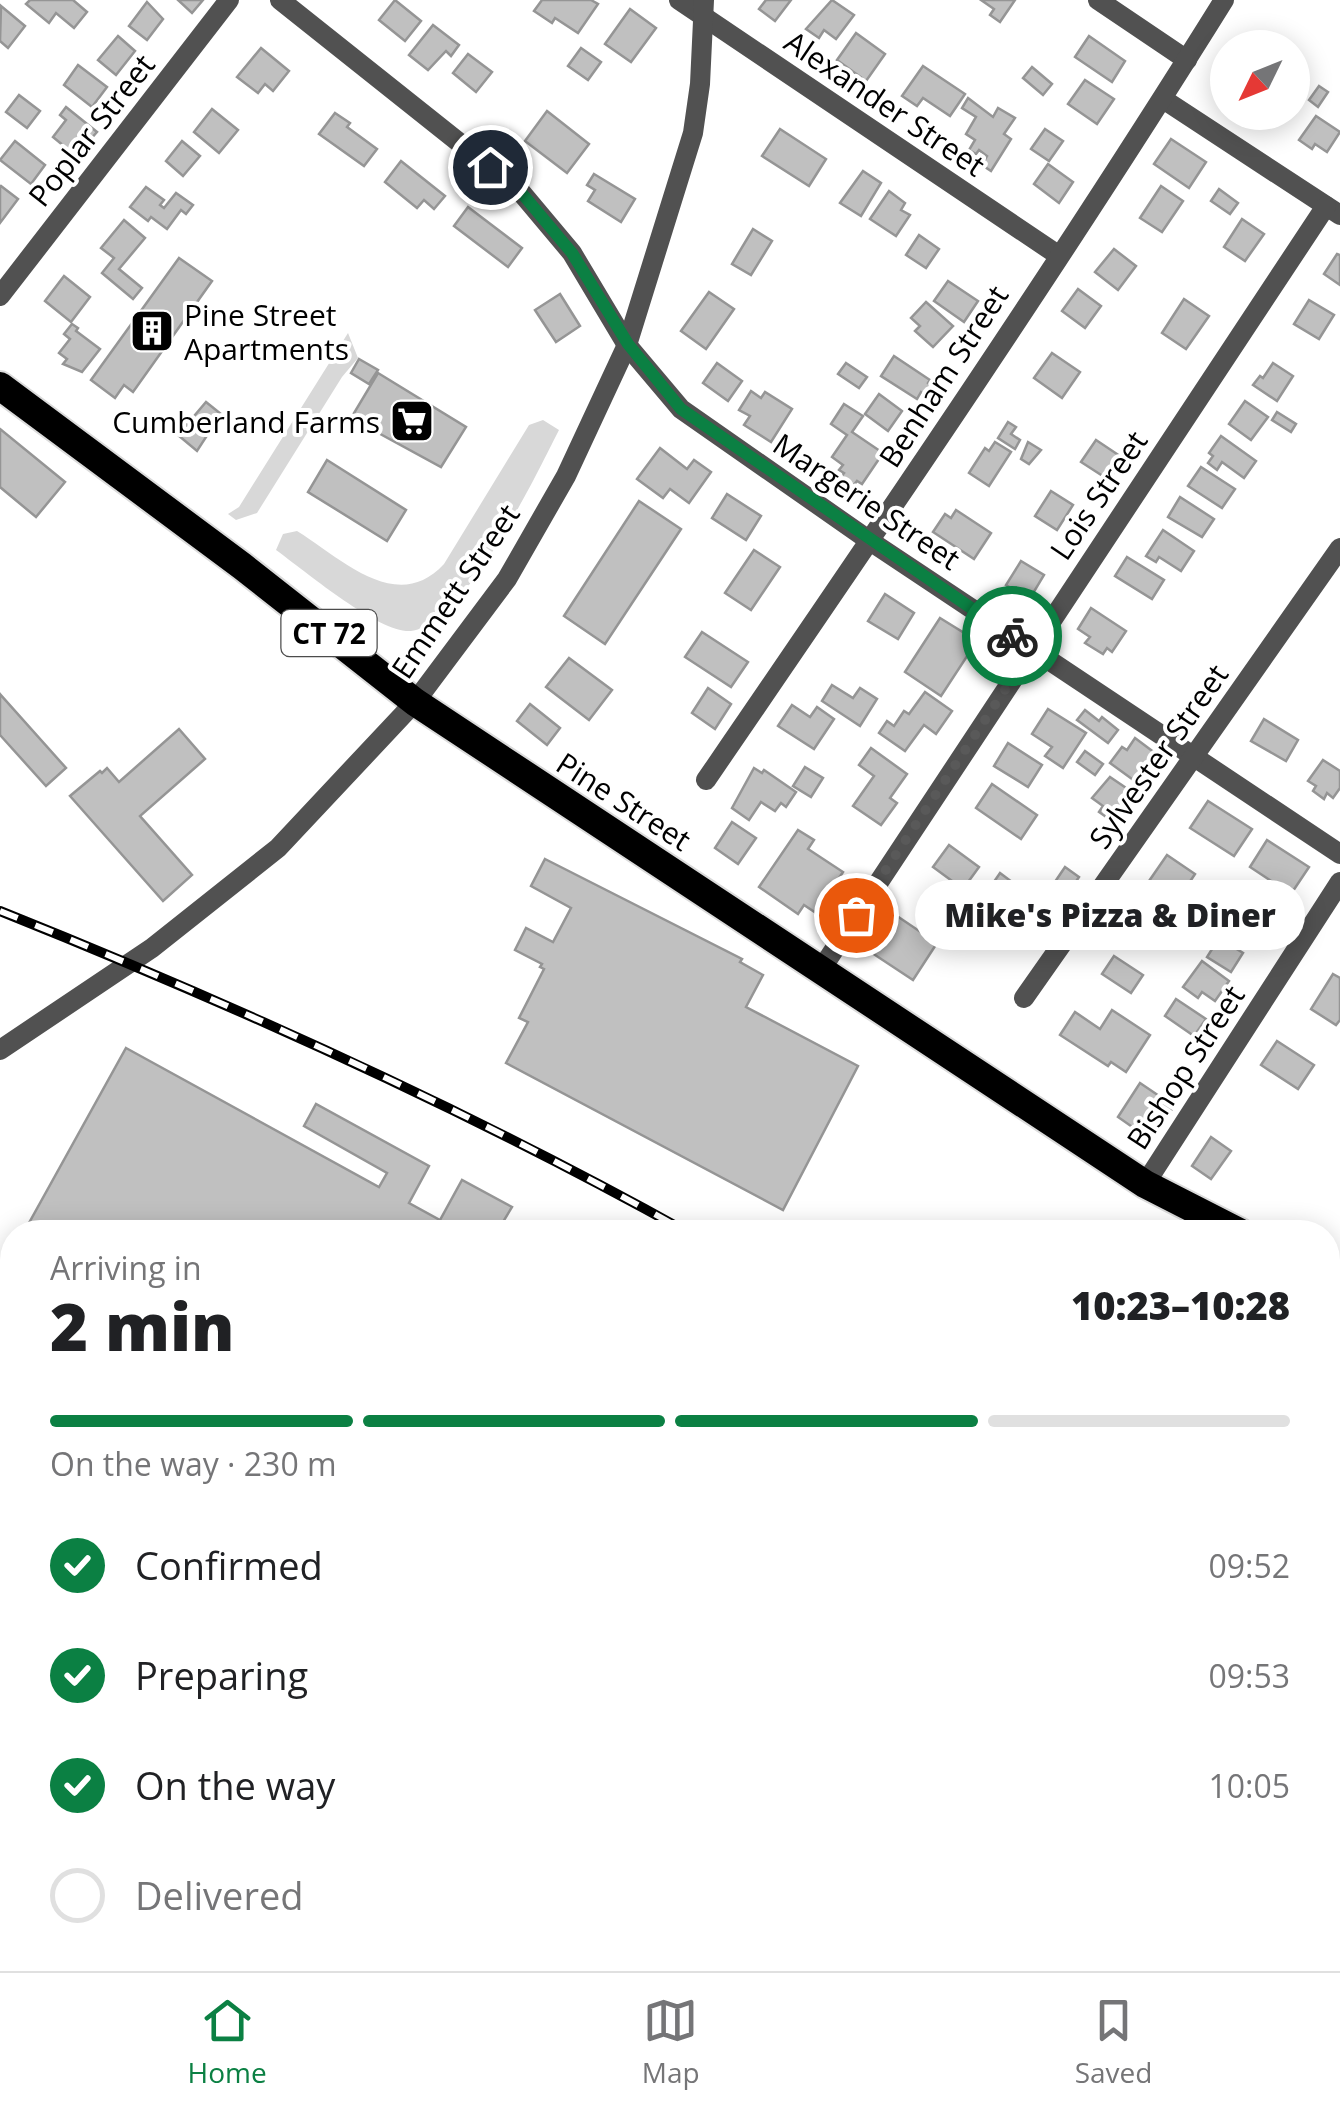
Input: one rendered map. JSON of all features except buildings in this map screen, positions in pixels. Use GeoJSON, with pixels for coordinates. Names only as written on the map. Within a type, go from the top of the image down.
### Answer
{"type":"FeatureCollection","features":[{"type":"Feature","properties":{"kind":"highway","name":"Pine Street"},"geometry":{"type":"LineString","coordinates":[[0,386],[242,566],[415,702],[1145,1184],[1216,1220]]}},
{"type":"Feature","properties":{"kind":"street","name":"Poplar Street"},"geometry":{"type":"LineString","coordinates":[[0,296],[229,0]]}},
{"type":"Feature","properties":{"kind":"street","name":"Margerie Street"},"geometry":{"type":"LineString","coordinates":[[280,0],[520,191],[572,253],[628,344],[681,409],[870,541],[1340,854]]}},
{"type":"Feature","properties":{"kind":"street","name":"Alexander Street"},"geometry":{"type":"LineString","coordinates":[[679,0],[705,9],[1058,255]]}},
{"type":"Feature","properties":{"kind":"street"},"geometry":{"type":"LineString","coordinates":[[1098,0],[1187,60]]}},
{"type":"Feature","properties":{"kind":"street","name":"Benham Street"},"geometry":{"type":"LineString","coordinates":[[706,780],[870,541],[1163,99],[1224,0]]}},
{"type":"Feature","properties":{"kind":"street","name":"Emmett Street"},"geometry":{"type":"LineString","coordinates":[[0,1050],[152,948],[278,848],[415,702],[507,580],[566,476],[628,344],[693,133],[705,9]]}},
{"type":"Feature","properties":{"kind":"street"},"geometry":{"type":"LineString","coordinates":[[1163,99],[1333,211]]}},
{"type":"Feature","properties":{"kind":"street","name":"Lois Street"},"geometry":{"type":"LineString","coordinates":[[822,968],[1032,649],[1333,211]]}},
{"type":"Feature","properties":{"kind":"street","name":"Sylvester Street"},"geometry":{"type":"LineString","coordinates":[[1024,998],[1340,548]]}},
{"type":"Feature","properties":{"kind":"street","name":"Bishop Street"},"geometry":{"type":"LineString","coordinates":[[1145,1184],[1340,882]]}},
{"type":"Feature","properties":{"kind":"shaded area"},"geometry":{"type":"Polygon","coordinates":[[[348,333],[358,358],[342,377],[257,513],[236,520],[228,514],[239,507],[348,333]]]}},
{"type":"Feature","properties":{"kind":"shaded area"},"geometry":{"type":"Polygon","coordinates":[[[543,420],[559,430],[515,514],[472,581],[449,608],[427,625],[406,631],[392,628],[340,597],[276,550],[283,534],[297,531],[370,577],[408,584],[426,578],[444,564],[529,425],[543,420]]]}},
{"type":"Feature","properties":{"kind":"railway"},"geometry":{"type":"LineString","coordinates":[[0,911],[349,1061],[519,1143],[665,1220]]}},
{"type":"Feature","properties":{"kind":"way so far"},"geometry":{"type":"LineString","coordinates":[[856,915],[1032,649],[1012,636]]}},
{"type":"Feature","properties":{"kind":"place","name":"Pine Street Apartments"},"geometry":{"type":"Point","coordinates":[152,331]}},
{"type":"Feature","properties":{"kind":"place","name":"Cumberland Farms"},"geometry":{"type":"Point","coordinates":[412,421]}},
{"type":"Feature","properties":{"kind":"place","name":"Mike's Pizza & Diner"},"geometry":{"type":"Point","coordinates":[856,915]}},
{"type":"Feature","properties":{"kind":"route"},"geometry":{"type":"LineString","coordinates":[[490,167],[520,191],[572,253],[628,344],[681,409],[1012,636]]}}]}
